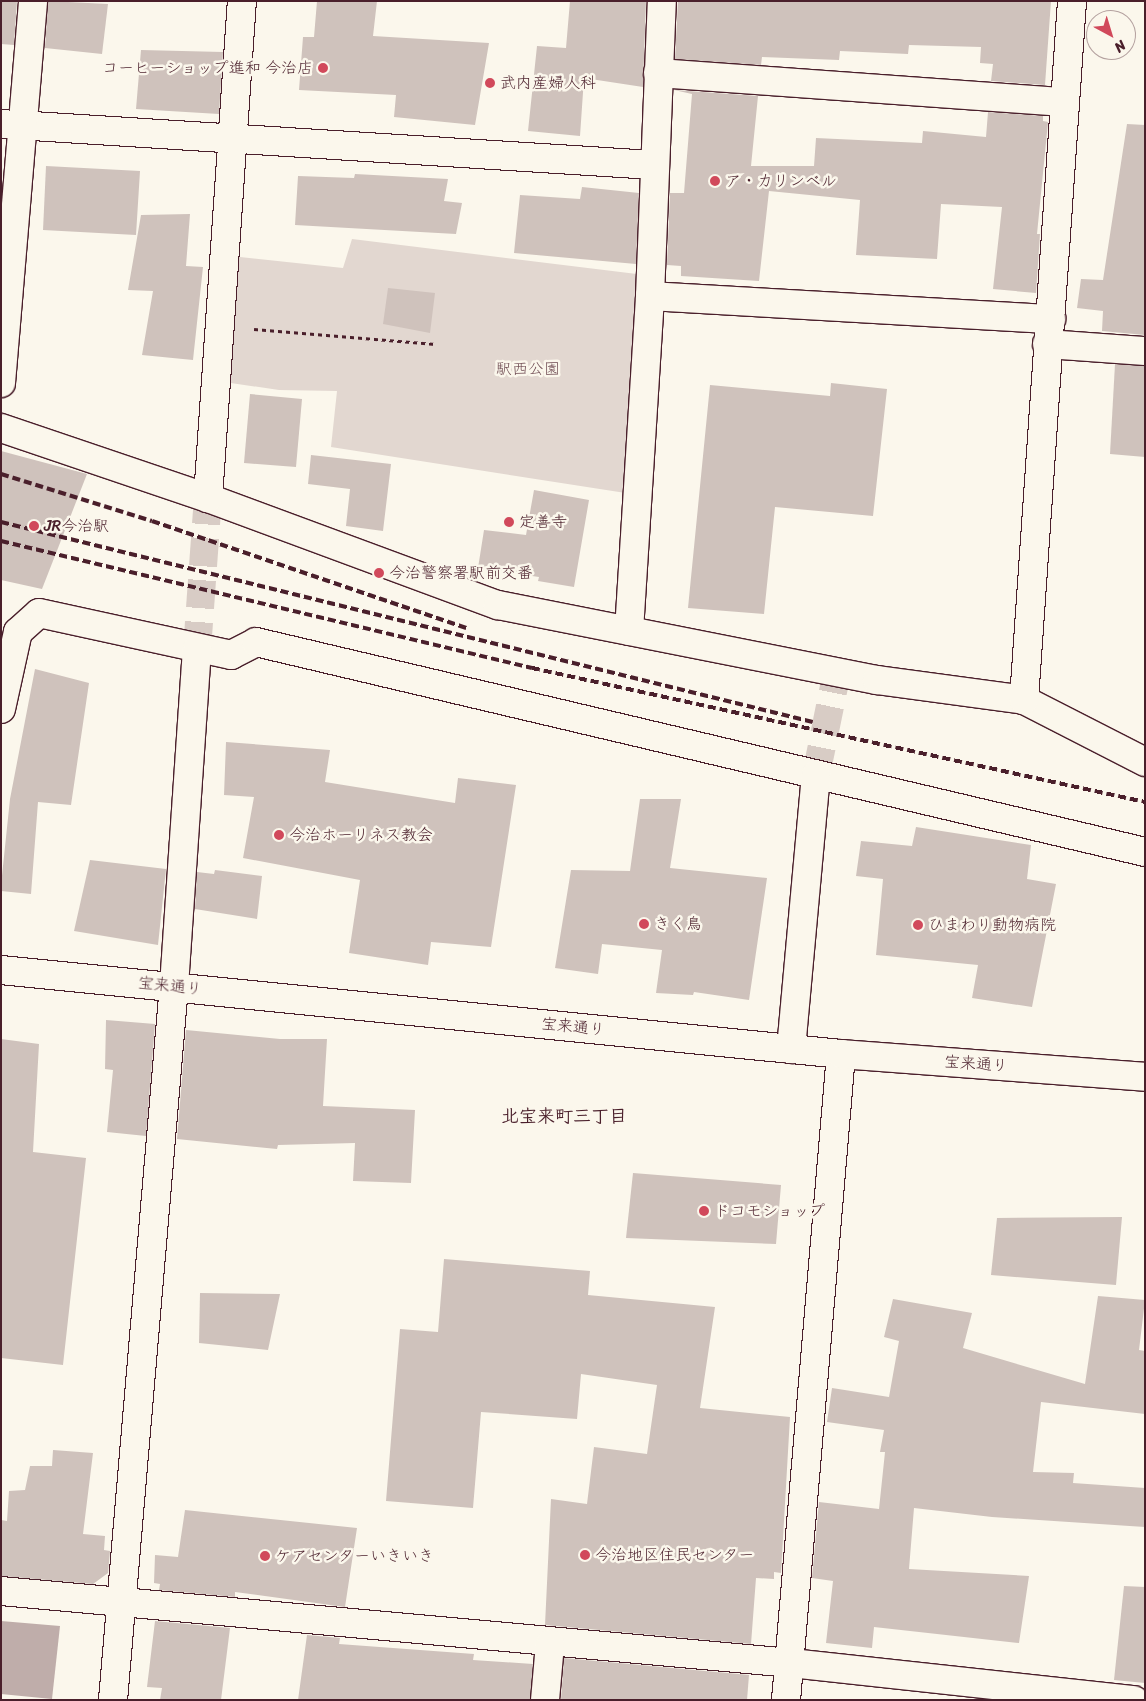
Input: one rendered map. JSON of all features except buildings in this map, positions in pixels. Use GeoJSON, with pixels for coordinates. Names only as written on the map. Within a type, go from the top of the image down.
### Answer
{"type":"FeatureCollection","features":[{"type":"Feature","properties":{"kind":"street"},"geometry":{"type":"LineString","coordinates":[[1,383],[11,124],[33,1]]}},
{"type":"Feature","properties":{"kind":"street"},"geometry":{"type":"LineString","coordinates":[[208,498],[242,1]]}},
{"type":"Feature","properties":{"kind":"street"},"geometry":{"type":"LineString","coordinates":[[629,631],[650,296],[653,165],[662,1]]}},
{"type":"Feature","properties":{"kind":"street"},"geometry":{"type":"LineString","coordinates":[[1024,700],[1072,1]]}},
{"type":"Feature","properties":{"kind":"street"},"geometry":{"type":"LineString","coordinates":[[658,73],[1064,102]]}},
{"type":"Feature","properties":{"kind":"street"},"geometry":{"type":"LineString","coordinates":[[11,124],[233,140],[653,165]]}},
{"type":"Feature","properties":{"kind":"street"},"geometry":{"type":"LineString","coordinates":[[650,296],[1049,332],[1145,351]]}},
{"type":"Feature","properties":{"kind":"street"},"geometry":{"type":"LineString","coordinates":[[1,428],[208,498],[498,605],[877,680],[1024,700],[1145,762]]}},
{"type":"Feature","properties":{"kind":"street"},"geometry":{"type":"LineString","coordinates":[[1,709],[18,632],[39,613],[197,650],[231,655],[256,642],[1145,852]]}},
{"type":"Feature","properties":{"kind":"street"},"geometry":{"type":"LineString","coordinates":[[113,1700],[174,986],[197,650]]}},
{"type":"Feature","properties":{"kind":"street"},"geometry":{"type":"LineString","coordinates":[[791,1049],[816,775]]}},
{"type":"Feature","properties":{"kind":"street","name":"宝来通り"},"geometry":{"type":"LineString","coordinates":[[1,970],[841,1054],[1145,1077]]}},
{"type":"Feature","properties":{"kind":"street"},"geometry":{"type":"LineString","coordinates":[[786,1700],[791,1663],[841,1054]]}},
{"type":"Feature","properties":{"kind":"street"},"geometry":{"type":"LineString","coordinates":[[1,1591],[120,1604],[550,1644],[791,1663],[1134,1700]]}},
{"type":"Feature","properties":{"kind":"street"},"geometry":{"type":"LineString","coordinates":[[545,1700],[550,1644]]}},
{"type":"Feature","properties":{"kind":"path"},"geometry":{"type":"LineString","coordinates":[[247,329],[435,344]]}},
{"type":"Feature","properties":{"kind":"green space","name":"駅西公園"},"geometry":{"type":"Polygon","coordinates":[[[352,239],[645,275],[632,494],[331,447],[337,391],[279,390],[224,382],[231,256],[343,268],[352,239]]]}},
{"type":"Feature","properties":{"kind":"shaded area"},"geometry":{"type":"Polygon","coordinates":[[[1,1621],[60,1626],[52,1699],[1,1694],[1,1621]]]}},
{"type":"Feature","properties":{"kind":"tunnel"},"geometry":{"type":"LineString","coordinates":[[197,650],[208,498]]}},
{"type":"Feature","properties":{"kind":"tunnel"},"geometry":{"type":"LineString","coordinates":[[816,775],[837,672]]}},
{"type":"Feature","properties":{"kind":"railway"},"geometry":{"type":"LineString","coordinates":[[1,474],[152,521],[466,628]]}},
{"type":"Feature","properties":{"kind":"railway"},"geometry":{"type":"LineString","coordinates":[[1,522],[813,722]]}},
{"type":"Feature","properties":{"kind":"railway"},"geometry":{"type":"LineString","coordinates":[[1,541],[532,668],[1145,802]]}},
{"type":"Feature","properties":{"kind":"place","name":"コーヒーショップ進和 今治店"},"geometry":{"type":"Point","coordinates":[323,68]}},
{"type":"Feature","properties":{"kind":"place","name":"武内産婦人科"},"geometry":{"type":"Point","coordinates":[490,83]}},
{"type":"Feature","properties":{"kind":"place","name":"ア・カリンベル"},"geometry":{"type":"Point","coordinates":[715,181]}},
{"type":"Feature","properties":{"kind":"place","name":"定善寺"},"geometry":{"type":"Point","coordinates":[509,522]}},
{"type":"Feature","properties":{"kind":"place","name":"JR今治駅"},"geometry":{"type":"Point","coordinates":[34,526]}},
{"type":"Feature","properties":{"kind":"place","name":"今治警察署駅前交番"},"geometry":{"type":"Point","coordinates":[379,573]}},
{"type":"Feature","properties":{"kind":"place","name":"今治ホーリネス教会"},"geometry":{"type":"Point","coordinates":[279,835]}},
{"type":"Feature","properties":{"kind":"place","name":"きく鳥"},"geometry":{"type":"Point","coordinates":[644,924]}},
{"type":"Feature","properties":{"kind":"place","name":"ひまわり動物病院"},"geometry":{"type":"Point","coordinates":[918,925]}},
{"type":"Feature","properties":{"kind":"place","name":"ドコモショップ"},"geometry":{"type":"Point","coordinates":[704,1211]}},
{"type":"Feature","properties":{"kind":"place","name":"今治地区住民センター"},"geometry":{"type":"Point","coordinates":[585,1555]}},
{"type":"Feature","properties":{"kind":"place","name":"ケアセンターいきいき"},"geometry":{"type":"Point","coordinates":[265,1556]}},
{"type":"Feature","properties":{"kind":"district","name":"北宝来町三丁目"},"geometry":{"type":"Point","coordinates":[564,1116]}}]}
